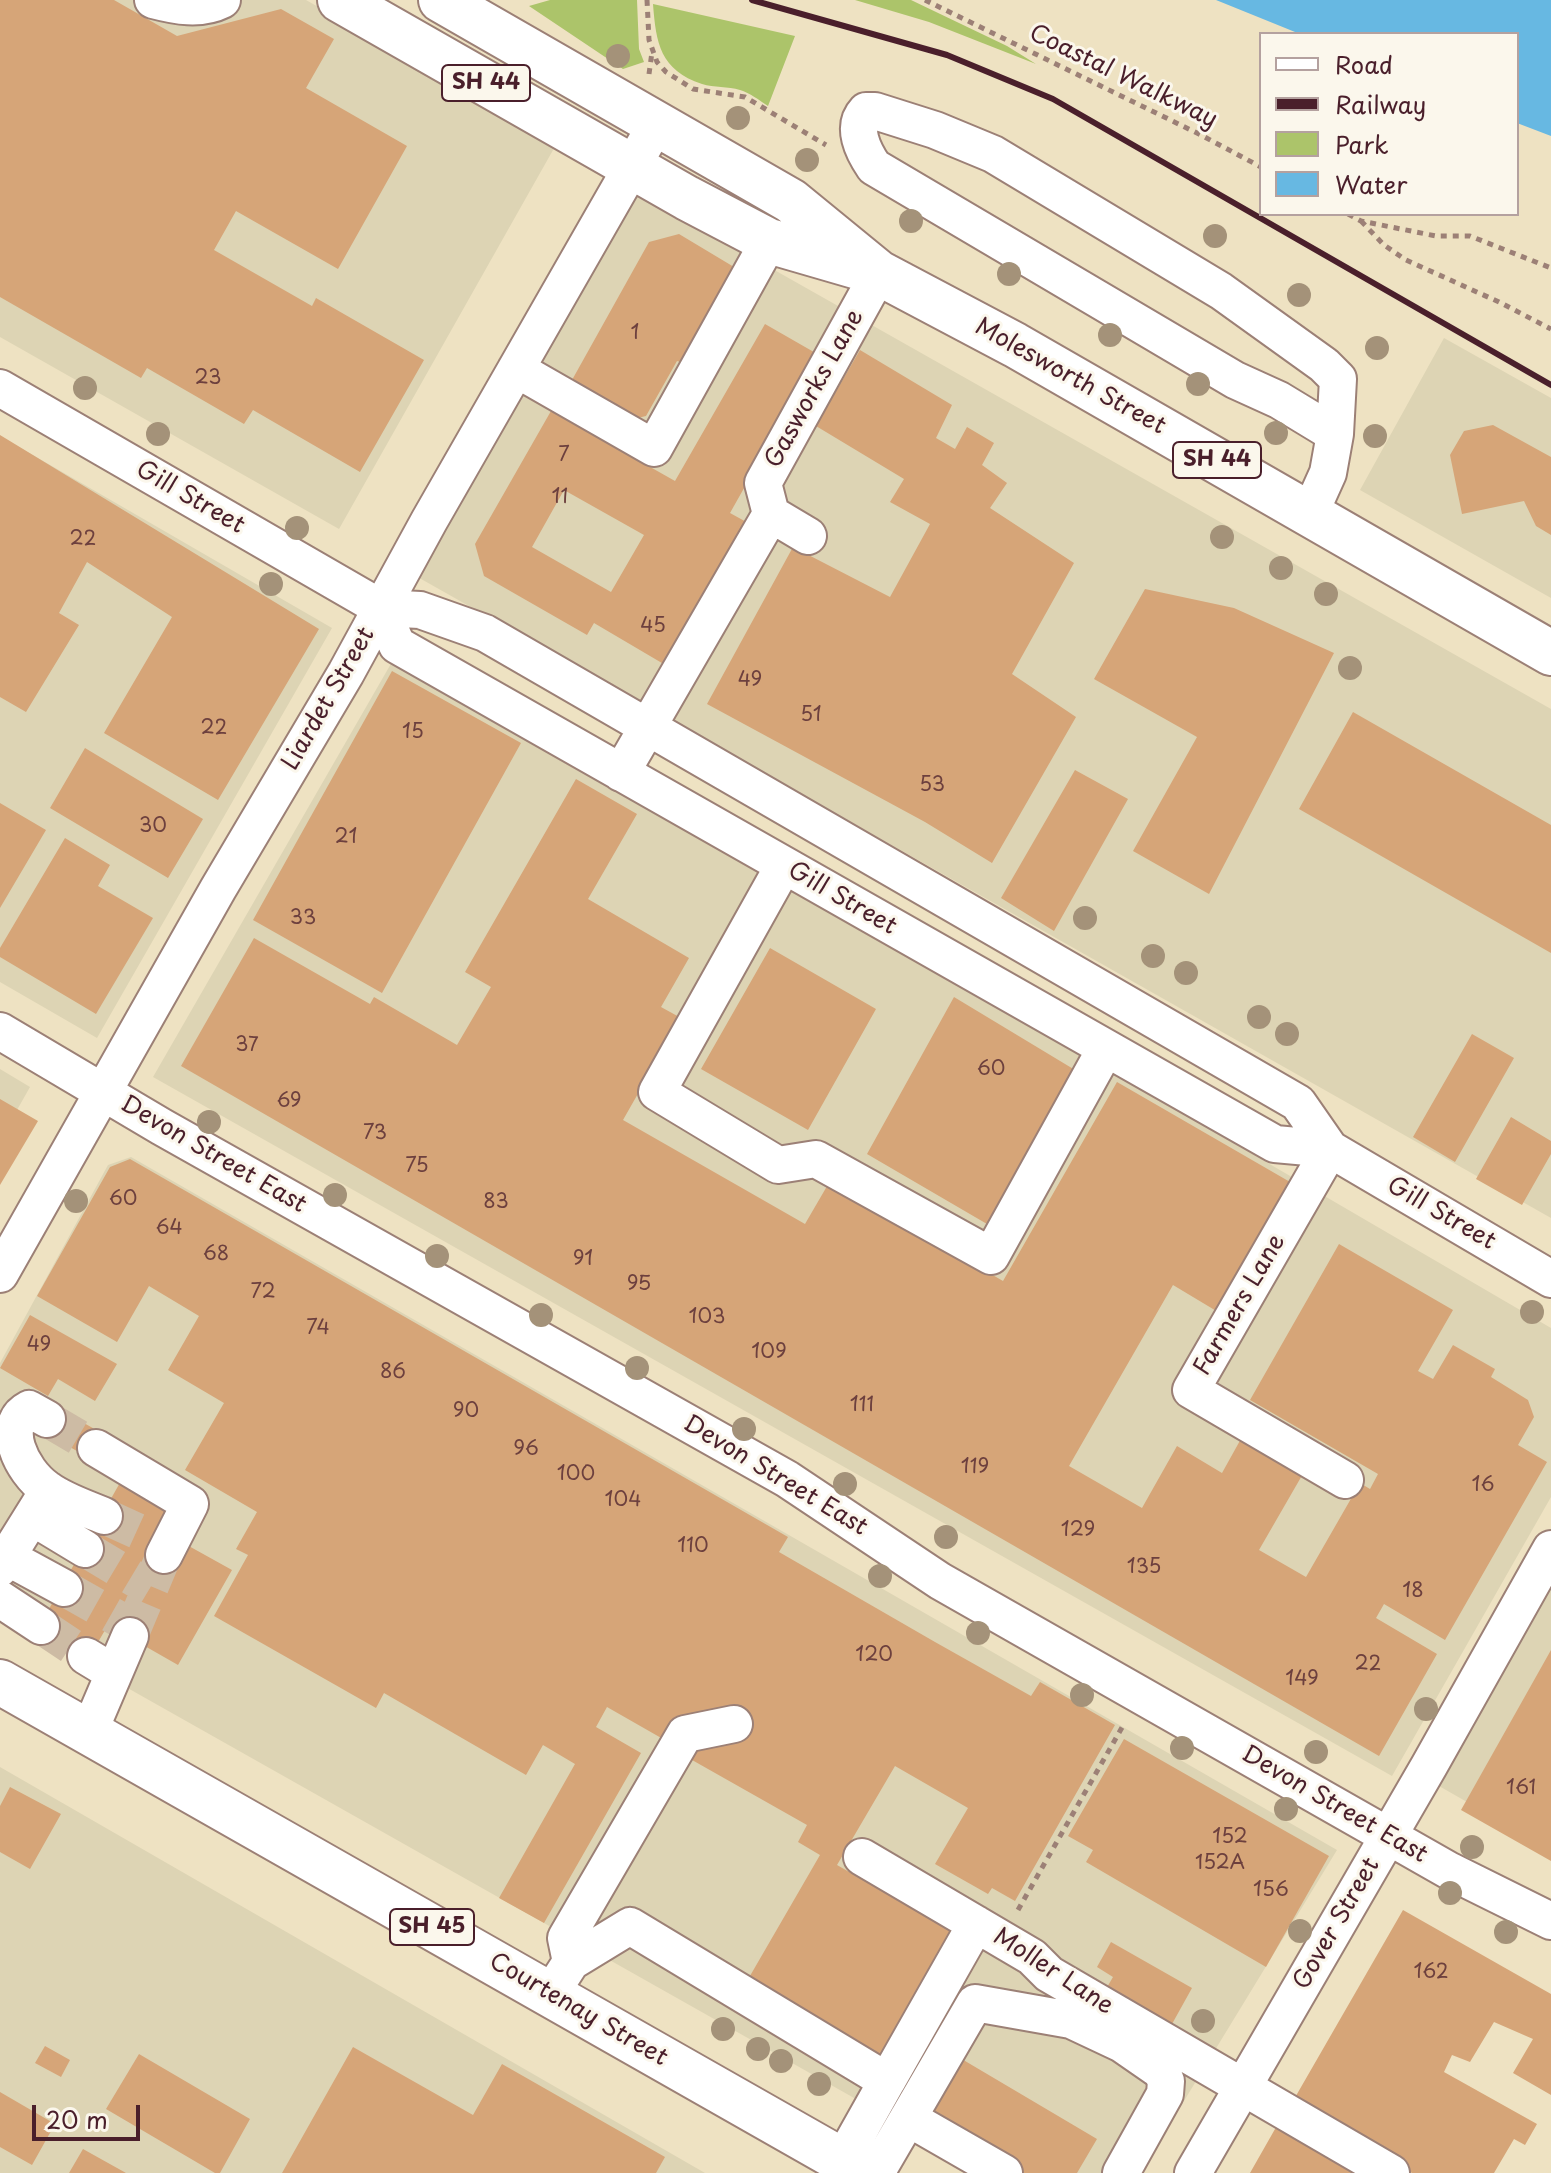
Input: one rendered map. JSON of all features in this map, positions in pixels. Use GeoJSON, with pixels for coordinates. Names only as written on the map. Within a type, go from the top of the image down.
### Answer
{"type":"FeatureCollection","features":[{"type":"Feature","properties":{"kind":"main road","name":"SH 44"},"geometry":{"type":"LineString","coordinates":[[340,0],[632,167]]}},
{"type":"Feature","properties":{"kind":"main road","name":"SH 44"},"geometry":{"type":"LineString","coordinates":[[441,0],[657,123]]}},
{"type":"Feature","properties":{"kind":"main road","name":"Molesworth Street"},"geometry":{"type":"LineString","coordinates":[[657,123],[791,201],[879,273],[1015,345],[1551,653]]}},
{"type":"Feature","properties":{"kind":"main road","name":"Molesworth Street"},"geometry":{"type":"LineString","coordinates":[[632,167],[769,241],[879,273]]}},
{"type":"Feature","properties":{"kind":"main road","name":"Courtenay Street"},"geometry":{"type":"LineString","coordinates":[[0,1682],[89,1732],[560,1978],[861,2169]]}},
{"type":"Feature","properties":{"kind":"street"},"geometry":{"type":"LineString","coordinates":[[153,0],[198,7],[222,0]]}},
{"type":"Feature","properties":{"kind":"street"},"geometry":{"type":"LineString","coordinates":[[1310,513],[1328,473],[1335,434],[1338,379],[1324,365],[1221,291],[993,154],[935,130],[875,111],[866,111],[860,117],[857,126],[866,155],[874,167],[1235,380],[1279,400],[1335,434]]}},
{"type":"Feature","properties":{"kind":"street","name":"Liardet Street"},"geometry":{"type":"LineString","coordinates":[[0,1274],[218,889],[346,673],[657,123]]}},
{"type":"Feature","properties":{"kind":"street"},"geometry":{"type":"LineString","coordinates":[[516,369],[654,448],[769,241]]}},
{"type":"Feature","properties":{"kind":"street","name":"Gasworks Lane"},"geometry":{"type":"LineString","coordinates":[[771,514],[763,483],[879,273]]}},
{"type":"Feature","properties":{"kind":"street","name":"Gill Street"},"geometry":{"type":"LineString","coordinates":[[0,388],[381,608],[420,610],[485,633],[1298,1103],[1330,1149],[1551,1279]]}},
{"type":"Feature","properties":{"kind":"street"},"geometry":{"type":"LineString","coordinates":[[621,773],[771,514],[808,536]]}},
{"type":"Feature","properties":{"kind":"street","name":"Gill Street"},"geometry":{"type":"LineString","coordinates":[[381,608],[397,645],[621,773],[1275,1144],[1330,1149]]}},
{"type":"Feature","properties":{"kind":"street"},"geometry":{"type":"LineString","coordinates":[[458,680],[485,633]]}},
{"type":"Feature","properties":{"kind":"street"},"geometry":{"type":"LineString","coordinates":[[784,865],[657,1092],[778,1165],[816,1159],[991,1256],[1106,1048]]}},
{"type":"Feature","properties":{"kind":"street"},"geometry":{"type":"LineString","coordinates":[[912,938],[938,895]]}},
{"type":"Feature","properties":{"kind":"street","name":"Devon Street East"},"geometry":{"type":"LineString","coordinates":[[0,1031],[102,1092],[787,1479],[940,1581],[1448,1870],[1551,1921]]}},
{"type":"Feature","properties":{"kind":"street","name":"Farmers Lane"},"geometry":{"type":"LineString","coordinates":[[1330,1149],[1191,1390],[1345,1480]]}},
{"type":"Feature","properties":{"kind":"street"},"geometry":{"type":"LineString","coordinates":[[47,1419],[29,1409],[15,1413],[5,1424],[2,1439],[28,1474],[40,1504],[85,1549]]}},
{"type":"Feature","properties":{"kind":"street"},"geometry":{"type":"LineString","coordinates":[[96,1448],[190,1504],[166,1550]]}},
{"type":"Feature","properties":{"kind":"street"},"geometry":{"type":"LineString","coordinates":[[40,1504],[104,1516]]}},
{"type":"Feature","properties":{"kind":"street"},"geometry":{"type":"LineString","coordinates":[[40,1504],[3,1562],[64,1588]]}},
{"type":"Feature","properties":{"kind":"street","name":"Gover Street"},"geometry":{"type":"LineString","coordinates":[[1193,2173],[1388,1836],[1538,1604],[1551,1549]]}},
{"type":"Feature","properties":{"kind":"street"},"geometry":{"type":"LineString","coordinates":[[0,1599],[41,1626]]}},
{"type":"Feature","properties":{"kind":"street"},"geometry":{"type":"LineString","coordinates":[[89,1732],[100,1665],[130,1636]]}},
{"type":"Feature","properties":{"kind":"street"},"geometry":{"type":"LineString","coordinates":[[560,1978],[566,1938],[685,1734],[734,1724]]}},
{"type":"Feature","properties":{"kind":"street","name":"Moller Lane"},"geometry":{"type":"LineString","coordinates":[[862,1857],[1004,1940],[1049,1974],[1391,2173]]}},
{"type":"Feature","properties":{"kind":"street"},"geometry":{"type":"LineString","coordinates":[[560,1978],[630,1926],[887,2081]]}},
{"type":"Feature","properties":{"kind":"street"},"geometry":{"type":"LineString","coordinates":[[1002,2007],[1004,1940]]}},
{"type":"Feature","properties":{"kind":"street"},"geometry":{"type":"LineString","coordinates":[[861,2169],[887,2081],[1004,1940]]}},
{"type":"Feature","properties":{"kind":"street"},"geometry":{"type":"LineString","coordinates":[[861,2169],[908,2118],[975,2003],[1071,2020],[1122,2044],[1161,2071],[1166,2081],[1165,2094],[1121,2173]]}},
{"type":"Feature","properties":{"kind":"street"},"geometry":{"type":"LineString","coordinates":[[908,2118],[1004,2173]]}},
{"type":"Feature","properties":{"kind":"path"},"geometry":{"type":"LineString","coordinates":[[647,0],[652,52],[671,76],[693,89],[745,97],[850,159],[874,167]]}},
{"type":"Feature","properties":{"kind":"path","name":"Coastal Walkway"},"geometry":{"type":"LineString","coordinates":[[925,0],[1259,166]]}},
{"type":"Feature","properties":{"kind":"path"},"geometry":{"type":"LineString","coordinates":[[1352,216],[1361,221],[1436,236],[1470,236],[1551,268]]}},
{"type":"Feature","properties":{"kind":"path"},"geometry":{"type":"LineString","coordinates":[[1361,221],[1397,255],[1551,329]]}},
{"type":"Feature","properties":{"kind":"path"},"geometry":{"type":"LineString","coordinates":[[1004,1940],[1140,1695]]}},
{"type":"Feature","properties":{"kind":"shaded area"},"geometry":{"type":"Polygon","coordinates":[[[0,0],[306,0],[557,143],[339,529],[0,337],[0,0]]]}},
{"type":"Feature","properties":{"kind":"shaded area"},"geometry":{"type":"Polygon","coordinates":[[[624,185],[1551,709],[1551,1218],[407,571],[624,185]]]}},
{"type":"Feature","properties":{"kind":"shaded area"},"geometry":{"type":"Polygon","coordinates":[[[1444,338],[1551,398],[1551,598],[1360,490],[1444,338]]]}},
{"type":"Feature","properties":{"kind":"shaded area"},"geometry":{"type":"Polygon","coordinates":[[[0,436],[332,628],[97,1038],[0,982],[0,436]]]}},
{"type":"Feature","properties":{"kind":"shaded area"},"geometry":{"type":"Polygon","coordinates":[[[396,655],[1551,1328],[1551,1497],[1392,1776],[153,1077],[396,655]]]}},
{"type":"Feature","properties":{"kind":"shaded area"},"geometry":{"type":"Polygon","coordinates":[[[0,1069],[30,1087],[0,1140],[0,1069]]]}},
{"type":"Feature","properties":{"kind":"shaded area"},"geometry":{"type":"Polygon","coordinates":[[[131,1157],[1337,1850],[1140,2173],[987,2173],[0,1616],[0,1363],[108,1165],[131,1157]]]}},
{"type":"Feature","properties":{"kind":"shaded area"},"geometry":{"type":"Polygon","coordinates":[[[1551,1574],[1551,1850],[1432,1782],[1551,1574]]]}},
{"type":"Feature","properties":{"kind":"shaded area"},"geometry":{"type":"Polygon","coordinates":[[[0,1767],[705,2173],[0,2173],[0,1767]]]}},
{"type":"Feature","properties":{"kind":"green space"},"geometry":{"type":"Polygon","coordinates":[[[550,0],[637,0],[639,49],[644,62],[623,69],[529,6],[550,0]]]}},
{"type":"Feature","properties":{"kind":"green space"},"geometry":{"type":"Polygon","coordinates":[[[855,0],[911,0],[1007,46],[1036,64],[929,22],[855,0]]]}},
{"type":"Feature","properties":{"kind":"green space"},"geometry":{"type":"Polygon","coordinates":[[[653,4],[795,36],[768,106],[744,91],[702,84],[677,71],[669,63],[659,43],[653,4]]]}},
{"type":"Feature","properties":{"kind":"water"},"geometry":{"type":"Polygon","coordinates":[[[1216,0],[1551,0],[1551,136],[1519,124],[1519,32],[1295,32],[1216,0]]]}},
{"type":"Feature","properties":{"kind":"building"},"geometry":{"type":"Polygon","coordinates":[[[0,0],[114,0],[177,36],[281,9],[334,39],[306,88],[407,146],[338,269],[236,211],[214,250],[312,306],[316,298],[424,360],[360,472],[253,410],[244,424],[147,368],[141,378],[0,297],[0,0]]]}},
{"type":"Feature","properties":{"kind":"building"},"geometry":{"type":"Polygon","coordinates":[[[679,234],[744,273],[689,365],[677,361],[646,416],[625,421],[567,389],[649,242],[679,234]]]}},
{"type":"Feature","properties":{"kind":"building"},"geometry":{"type":"Polygon","coordinates":[[[765,324],[819,355],[730,513],[750,524],[667,666],[594,623],[587,635],[484,576],[475,544],[551,411],[675,481],[765,324]],[[564,490],[532,547],[611,592],[644,535],[564,490]]]}},
{"type":"Feature","properties":{"kind":"building"},"geometry":{"type":"Polygon","coordinates":[[[860,350],[952,405],[936,438],[955,449],[967,427],[994,443],[982,465],[1007,483],[990,508],[1074,563],[1012,674],[1076,717],[992,863],[925,822],[707,704],[793,547],[890,597],[930,524],[890,502],[904,479],[816,426],[860,350]]]}},
{"type":"Feature","properties":{"kind":"building"},"geometry":{"type":"Polygon","coordinates":[[[1493,425],[1551,457],[1551,535],[1536,526],[1524,501],[1462,514],[1450,455],[1464,431],[1493,425]]]}},
{"type":"Feature","properties":{"kind":"building"},"geometry":{"type":"Polygon","coordinates":[[[0,435],[319,629],[218,800],[104,733],[172,617],[87,562],[59,613],[79,625],[26,712],[0,697],[0,435]]]}},
{"type":"Feature","properties":{"kind":"building"},"geometry":{"type":"Polygon","coordinates":[[[1145,589],[1234,608],[1334,653],[1209,894],[1133,851],[1197,737],[1094,679],[1145,589]]]}},
{"type":"Feature","properties":{"kind":"building"},"geometry":{"type":"Polygon","coordinates":[[[392,671],[521,743],[382,993],[253,920],[392,671]]]}},
{"type":"Feature","properties":{"kind":"building"},"geometry":{"type":"Polygon","coordinates":[[[1353,712],[1551,825],[1551,953],[1299,809],[1353,712]]]}},
{"type":"Feature","properties":{"kind":"building"},"geometry":{"type":"Polygon","coordinates":[[[85,748],[203,819],[168,878],[50,808],[85,748]]]}},
{"type":"Feature","properties":{"kind":"building"},"geometry":{"type":"Polygon","coordinates":[[[1075,770],[1128,799],[1054,931],[1001,898],[1075,770]]]}},
{"type":"Feature","properties":{"kind":"building"},"geometry":{"type":"Polygon","coordinates":[[[576,779],[637,814],[588,899],[689,958],[661,1007],[681,1018],[623,1120],[805,1224],[830,1181],[1003,1281],[1117,1082],[1297,1186],[1223,1315],[1173,1285],[1069,1466],[1142,1508],[1177,1446],[1222,1473],[1242,1437],[1304,1472],[1259,1550],[1306,1577],[1360,1483],[1370,1489],[1378,1474],[1250,1400],[1339,1244],[1453,1310],[1418,1371],[1433,1379],[1453,1345],[1495,1369],[1491,1377],[1528,1400],[1534,1417],[1518,1445],[1547,1462],[1445,1640],[1384,1604],[1376,1618],[1437,1654],[1379,1756],[181,1066],[254,938],[370,1004],[374,997],[457,1045],[491,987],[465,972],[576,779]]]}},
{"type":"Feature","properties":{"kind":"building"},"geometry":{"type":"Polygon","coordinates":[[[0,803],[46,830],[0,908],[0,803]]]}},
{"type":"Feature","properties":{"kind":"building"},"geometry":{"type":"Polygon","coordinates":[[[65,838],[110,865],[98,886],[153,918],[96,1014],[0,957],[0,948],[65,838]]]}},
{"type":"Feature","properties":{"kind":"building"},"geometry":{"type":"Polygon","coordinates":[[[770,948],[876,1009],[808,1130],[701,1069],[770,948]]]}},
{"type":"Feature","properties":{"kind":"building"},"geometry":{"type":"Polygon","coordinates":[[[954,997],[1075,1070],[987,1224],[867,1154],[954,997]]]}},
{"type":"Feature","properties":{"kind":"building"},"geometry":{"type":"Polygon","coordinates":[[[1472,1034],[1514,1058],[1455,1162],[1413,1137],[1472,1034]]]}},
{"type":"Feature","properties":{"kind":"building"},"geometry":{"type":"Polygon","coordinates":[[[0,1099],[38,1121],[0,1185],[0,1099]]]}},
{"type":"Feature","properties":{"kind":"building"},"geometry":{"type":"Polygon","coordinates":[[[1511,1117],[1551,1141],[1551,1154],[1522,1205],[1476,1179],[1511,1117]]]}},
{"type":"Feature","properties":{"kind":"building"},"geometry":{"type":"Polygon","coordinates":[[[130,1159],[788,1537],[779,1552],[935,1642],[1031,1696],[1040,1682],[1115,1725],[1015,1901],[992,1888],[988,1894],[935,1864],[968,1808],[895,1766],[837,1865],[952,1931],[876,2064],[743,1988],[820,1855],[798,1842],[807,1825],[685,1756],[670,1743],[607,1707],[596,1727],[641,1753],[544,1923],[499,1898],[575,1764],[543,1745],[526,1775],[384,1693],[376,1708],[214,1616],[248,1555],[236,1549],[257,1512],[185,1470],[224,1403],[168,1370],[199,1316],[149,1286],[117,1342],[37,1296],[110,1167],[130,1159]]]}},
{"type":"Feature","properties":{"kind":"building"},"geometry":{"type":"Polygon","coordinates":[[[30,1315],[117,1364],[95,1401],[58,1379],[48,1396],[0,1368],[30,1315]]]}},
{"type":"Feature","properties":{"kind":"building"},"geometry":{"type":"Polygon","coordinates":[[[54,1406],[105,1435],[91,1459],[40,1430],[54,1406]]]}},
{"type":"Feature","properties":{"kind":"building"},"geometry":{"type":"Polygon","coordinates":[[[126,1472],[178,1501],[187,1545],[232,1570],[178,1665],[108,1625],[87,1661],[36,1632],[126,1472]]]}},
{"type":"Feature","properties":{"kind":"building"},"geometry":{"type":"Polygon","coordinates":[[[1551,1650],[1551,1861],[1461,1810],[1551,1650]]]}},
{"type":"Feature","properties":{"kind":"building"},"geometry":{"type":"Polygon","coordinates":[[[1124,1739],[1329,1856],[1266,1967],[1086,1862],[1093,1850],[1068,1836],[1124,1739]]]}},
{"type":"Feature","properties":{"kind":"building"},"geometry":{"type":"Polygon","coordinates":[[[10,1787],[61,1814],[30,1869],[0,1852],[0,1806],[10,1787]]]}},
{"type":"Feature","properties":{"kind":"building"},"geometry":{"type":"Polygon","coordinates":[[[1403,1910],[1551,1994],[1551,2095],[1513,2073],[1533,2039],[1494,2022],[1470,2062],[1452,2055],[1444,2072],[1537,2124],[1525,2145],[1514,2139],[1494,2173],[1412,2173],[1293,2101],[1403,1910]]]}},
{"type":"Feature","properties":{"kind":"building"},"geometry":{"type":"Polygon","coordinates":[[[1111,1942],[1192,1988],[1167,2033],[1102,1996],[1113,1977],[1097,1967],[1111,1942]]]}},
{"type":"Feature","properties":{"kind":"building"},"geometry":{"type":"Polygon","coordinates":[[[45,2046],[70,2060],[61,2077],[35,2063],[45,2046]]]}},
{"type":"Feature","properties":{"kind":"building"},"geometry":{"type":"Polygon","coordinates":[[[353,2047],[473,2115],[502,2064],[665,2157],[656,2173],[282,2173],[353,2047]]]}},
{"type":"Feature","properties":{"kind":"building"},"geometry":{"type":"Polygon","coordinates":[[[139,2054],[250,2119],[220,2173],[215,2173],[106,2109],[139,2054]]]}},
{"type":"Feature","properties":{"kind":"building"},"geometry":{"type":"Polygon","coordinates":[[[960,2058],[1097,2139],[1077,2173],[1024,2173],[926,2115],[960,2058]]]}},
{"type":"Feature","properties":{"kind":"building"},"geometry":{"type":"Polygon","coordinates":[[[0,2092],[55,2124],[32,2165],[0,2147],[0,2092]]]}},
{"type":"Feature","properties":{"kind":"building"},"geometry":{"type":"Polygon","coordinates":[[[1279,2122],[1370,2173],[1250,2173],[1279,2122]]]}},
{"type":"Feature","properties":{"kind":"building"},"geometry":{"type":"Polygon","coordinates":[[[83,2149],[126,2173],[69,2173],[83,2149]]]}},
{"type":"Feature","properties":{"kind":"tunnel"},"geometry":{"type":"LineString","coordinates":[[47,1419],[96,1448]]}},
{"type":"Feature","properties":{"kind":"tunnel"},"geometry":{"type":"LineString","coordinates":[[104,1516],[168,1545]]}},
{"type":"Feature","properties":{"kind":"tunnel"},"geometry":{"type":"LineString","coordinates":[[85,1549],[150,1588]]}},
{"type":"Feature","properties":{"kind":"tunnel"},"geometry":{"type":"LineString","coordinates":[[130,1636],[164,1555]]}},
{"type":"Feature","properties":{"kind":"tunnel"},"geometry":{"type":"LineString","coordinates":[[64,1588],[133,1627]]}},
{"type":"Feature","properties":{"kind":"tunnel"},"geometry":{"type":"LineString","coordinates":[[41,1626],[86,1656]]}},
{"type":"Feature","properties":{"kind":"railway"},"geometry":{"type":"LineString","coordinates":[[752,0],[947,55],[1053,99],[1551,385]]}}]}
